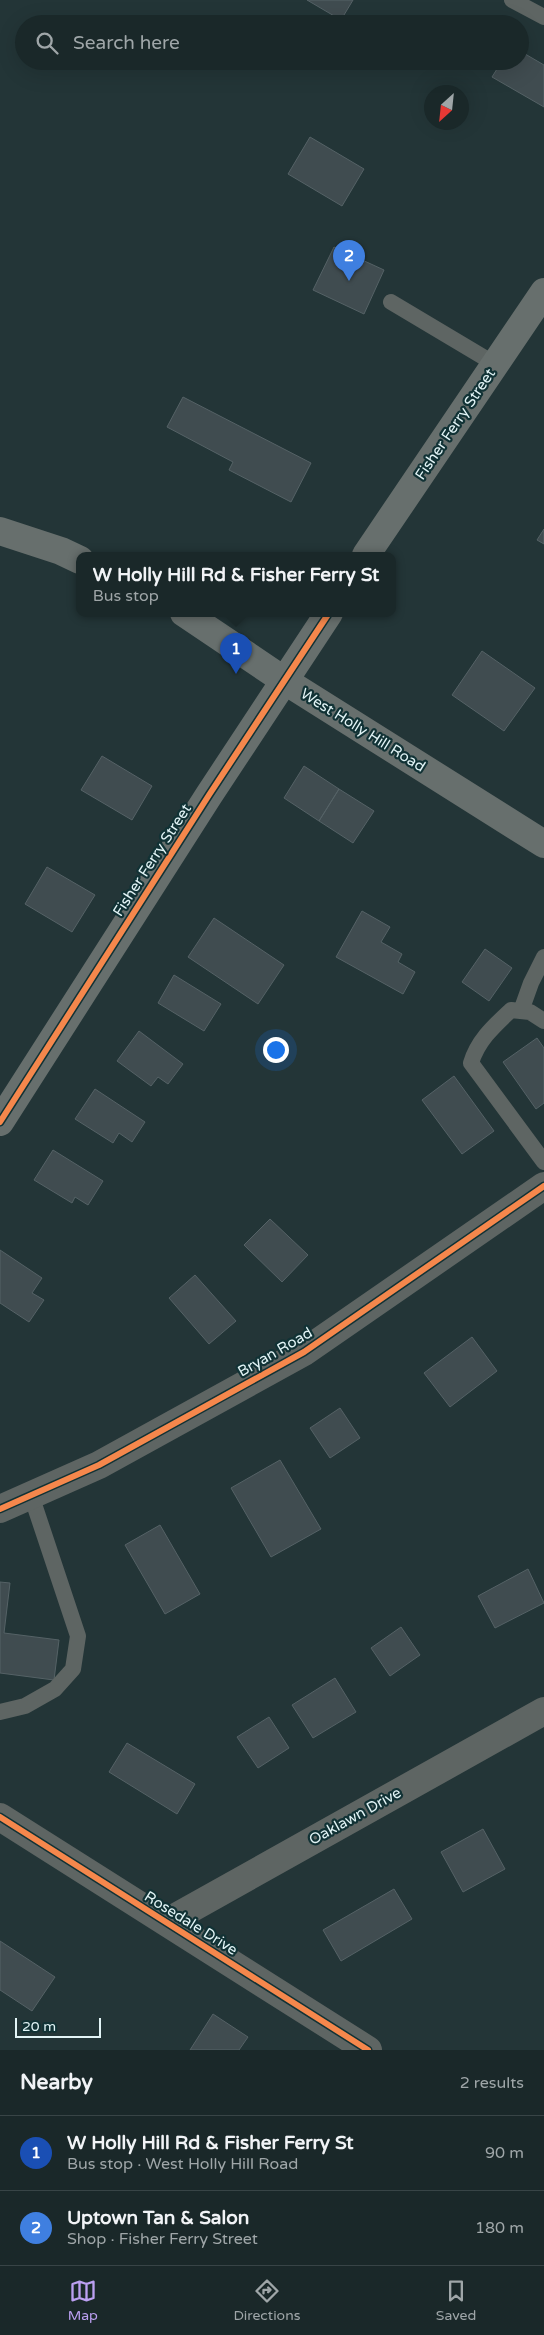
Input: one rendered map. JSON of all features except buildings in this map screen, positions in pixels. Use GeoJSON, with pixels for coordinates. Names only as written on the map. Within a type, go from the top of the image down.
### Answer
{"type":"FeatureCollection","features":[{"type":"Feature","properties":{"kind":"street","name":"Fisher Ferry Street"},"geometry":{"type":"LineString","coordinates":[[368,552],[544,292]]}},
{"type":"Feature","properties":{"kind":"street"},"geometry":{"type":"LineString","coordinates":[[0,532],[61,551],[76,558]]}},
{"type":"Feature","properties":{"kind":"street","name":"West Holly Hill Road"},"geometry":{"type":"LineString","coordinates":[[190,617],[285,681],[544,844]]}},
{"type":"Feature","properties":{"kind":"street","name":"Fisher Ferry Street"},"geometry":{"type":"LineString","coordinates":[[0,1122],[208,795],[326,617]]}},
{"type":"Feature","properties":{"kind":"street","name":"Bryan Road"},"geometry":{"type":"LineString","coordinates":[[0,1508],[99,1465],[304,1352],[544,1186]]}},
{"type":"Feature","properties":{"kind":"street","name":"Oaklawn Drive"},"geometry":{"type":"LineString","coordinates":[[167,1922],[544,1711]]}},
{"type":"Feature","properties":{"kind":"street","name":"Rosedale Drive"},"geometry":{"type":"LineString","coordinates":[[0,1817],[167,1922],[327,2037],[368,2050]]}},
{"type":"Feature","properties":{"kind":"lane"},"geometry":{"type":"LineString","coordinates":[[512,0],[544,17]]}},
{"type":"Feature","properties":{"kind":"lane"},"geometry":{"type":"LineString","coordinates":[[392,302],[495,364]]}},
{"type":"Feature","properties":{"kind":"lane"},"geometry":{"type":"LineString","coordinates":[[521,1011],[531,983],[544,957]]}},
{"type":"Feature","properties":{"kind":"lane"},"geometry":{"type":"LineString","coordinates":[[544,1021],[530,1012],[511,1010],[488,1031],[474,1051],[470,1063],[544,1162]]}},
{"type":"Feature","properties":{"kind":"lane"},"geometry":{"type":"LineString","coordinates":[[0,1712],[25,1706],[55,1689],[73,1669],[78,1636],[31,1495]]}},
{"type":"Feature","properties":{"kind":"cycle path"},"geometry":{"type":"LineString","coordinates":[[0,1122],[209,795],[326,617]]}},
{"type":"Feature","properties":{"kind":"cycle path"},"geometry":{"type":"LineString","coordinates":[[0,1509],[99,1465],[304,1352],[544,1186]]}},
{"type":"Feature","properties":{"kind":"cycle path"},"geometry":{"type":"LineString","coordinates":[[0,1817],[368,2050]]}},
{"type":"Feature","properties":{"kind":"place","name":"Uptown Tan & Salon"},"geometry":{"type":"Point","coordinates":[349,281]}},
{"type":"Feature","properties":{"kind":"place","name":"W Holly Hill Rd & Fisher Ferry St"},"geometry":{"type":"Point","coordinates":[236,674]}}]}
